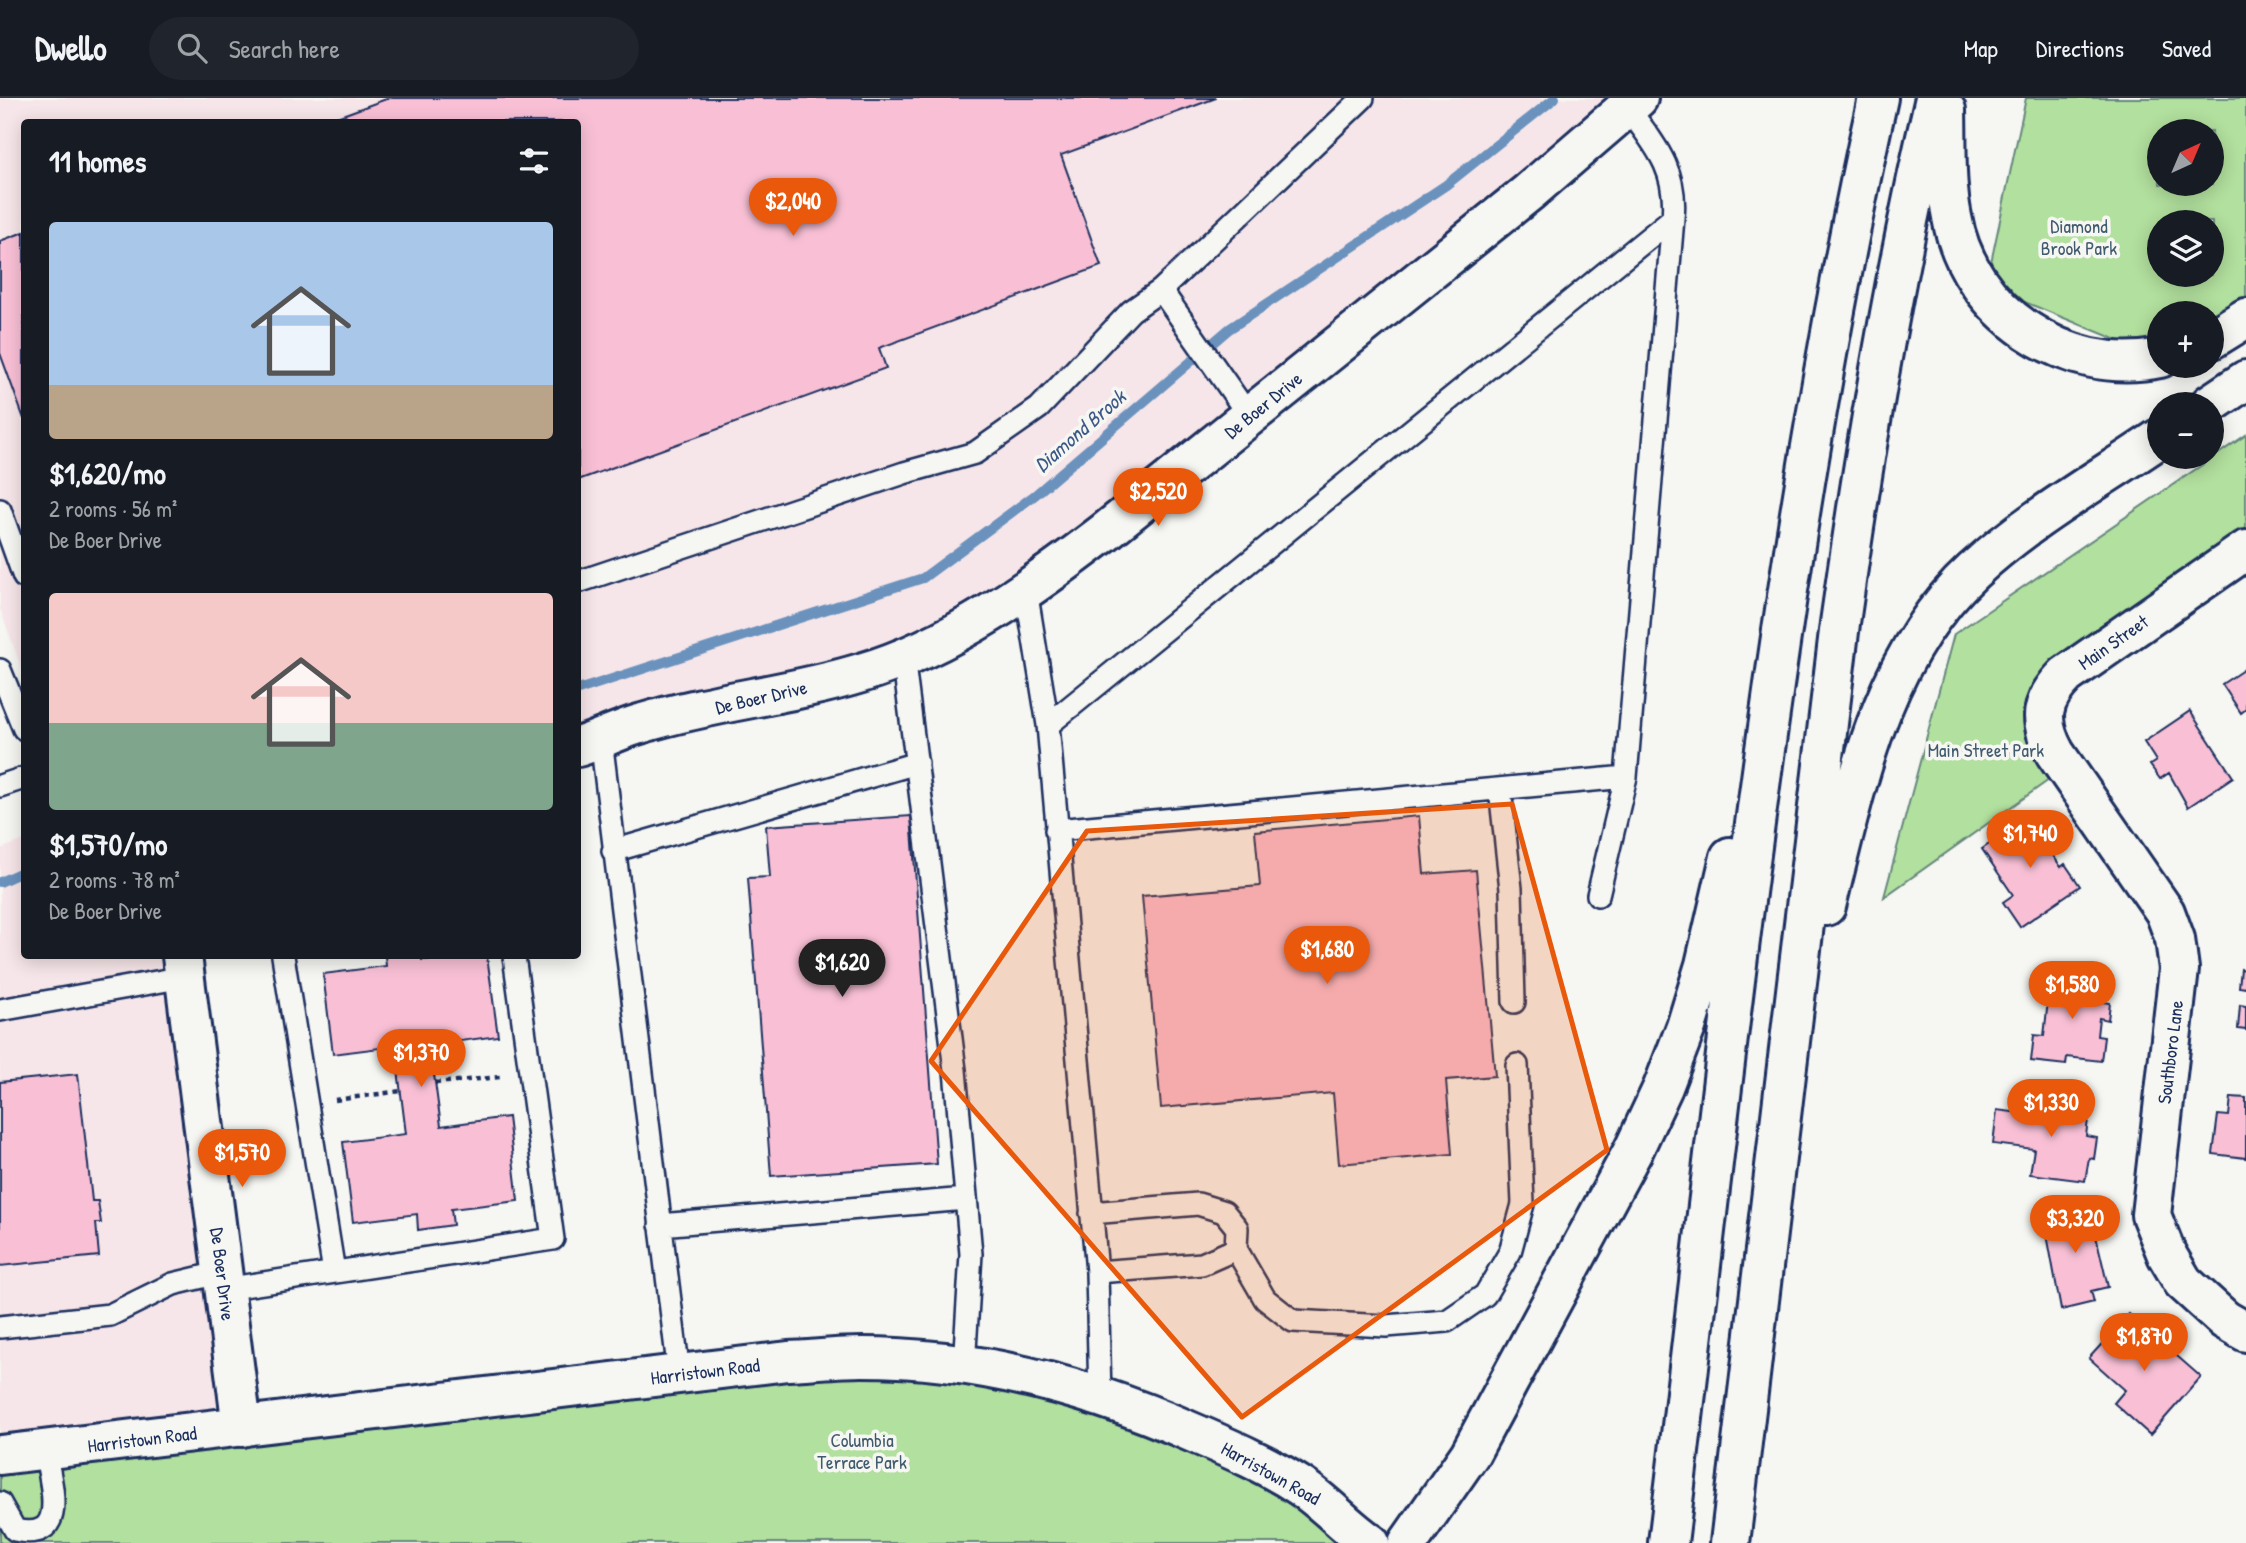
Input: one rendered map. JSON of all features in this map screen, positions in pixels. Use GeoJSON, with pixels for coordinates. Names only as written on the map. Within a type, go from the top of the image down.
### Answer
{"type":"FeatureCollection","features":[{"type":"Feature","properties":{"kind":"main road"},"geometry":{"type":"LineString","coordinates":[[1668,1543],[1783,612],[1825,352],[1878,98]]}},
{"type":"Feature","properties":{"kind":"main road"},"geometry":{"type":"LineString","coordinates":[[1730,1543],[1859,487],[1880,355],[1935,98]]}},
{"type":"Feature","properties":{"kind":"main road"},"geometry":{"type":"LineString","coordinates":[[1946,98],[1952,219],[1964,256],[1989,296],[2019,327],[2061,351],[2110,361],[2147,359]]}},
{"type":"Feature","properties":{"kind":"main road","name":"De Boer Drive"},"geometry":{"type":"LineString","coordinates":[[589,743],[642,723],[863,673],[989,614],[1105,532],[1240,404],[1529,192],[1633,103]]}},
{"type":"Feature","properties":{"kind":"main road"},"geometry":{"type":"LineString","coordinates":[[2224,332],[2246,317]]}},
{"type":"Feature","properties":{"kind":"main road"},"geometry":{"type":"LineString","coordinates":[[2224,395],[2246,380]]}},
{"type":"Feature","properties":{"kind":"main road"},"geometry":{"type":"LineString","coordinates":[[1786,1068],[1861,766],[1878,713],[1905,659],[1936,612],[1973,571],[2016,536],[2147,448]]}},
{"type":"Feature","properties":{"kind":"main road","name":"Main Street"},"geometry":{"type":"LineString","coordinates":[[2066,766],[2045,734],[2043,711],[2052,689],[2066,675],[2246,550]]}},
{"type":"Feature","properties":{"kind":"main road"},"geometry":{"type":"LineString","coordinates":[[1408,1543],[1470,1454],[1634,1149],[1663,1087],[1705,965],[1783,612]]}},
{"type":"Feature","properties":{"kind":"main road","name":"Southboro Lane"},"geometry":{"type":"LineString","coordinates":[[2066,766],[2165,912],[2175,939],[2179,969],[2151,1215],[2167,1255],[2183,1282],[2225,1321],[2246,1332]]}},
{"type":"Feature","properties":{"kind":"main road","name":"De Boer Drive"},"geometry":{"type":"LineString","coordinates":[[183,966],[242,1427]]}},
{"type":"Feature","properties":{"kind":"main road","name":"Harristown Road"},"geometry":{"type":"LineString","coordinates":[[0,1455],[788,1361],[863,1357],[964,1366],[1005,1373],[1100,1397],[1150,1413],[1225,1446],[1298,1485],[1334,1510],[1370,1543]]}},
{"type":"Feature","properties":{"kind":"lane"},"geometry":{"type":"LineString","coordinates":[[581,581],[904,473],[975,453],[1039,408],[1131,311],[1161,290],[1363,98]]}},
{"type":"Feature","properties":{"kind":"lane"},"geometry":{"type":"LineString","coordinates":[[1598,895],[1626,777],[1675,194],[1664,159],[1633,103]]}},
{"type":"Feature","properties":{"kind":"lane"},"geometry":{"type":"LineString","coordinates":[[1048,725],[1673,218]]}},
{"type":"Feature","properties":{"kind":"lane"},"geometry":{"type":"LineString","coordinates":[[1161,290],[1240,404]]}},
{"type":"Feature","properties":{"kind":"lane"},"geometry":{"type":"LineString","coordinates":[[0,510],[21,569]]}},
{"type":"Feature","properties":{"kind":"lane"},"geometry":{"type":"LineString","coordinates":[[1026,590],[1048,725],[1097,1272],[1100,1397]]}},
{"type":"Feature","properties":{"kind":"lane"},"geometry":{"type":"LineString","coordinates":[[903,656],[955,1070],[971,1254],[964,1366]]}},
{"type":"Feature","properties":{"kind":"lane"},"geometry":{"type":"LineString","coordinates":[[0,670],[21,722]]}},
{"type":"Feature","properties":{"kind":"lane"},"geometry":{"type":"LineString","coordinates":[[589,743],[613,851],[679,1374]]}},
{"type":"Feature","properties":{"kind":"lane"},"geometry":{"type":"LineString","coordinates":[[613,851],[917,762]]}},
{"type":"Feature","properties":{"kind":"lane"},"geometry":{"type":"LineString","coordinates":[[1056,830],[1626,777]]}},
{"type":"Feature","properties":{"kind":"lane"},"geometry":{"type":"LineString","coordinates":[[0,786],[21,779]]}},
{"type":"Feature","properties":{"kind":"lane"},"geometry":{"type":"LineString","coordinates":[[1500,789],[1511,889],[1514,1002]]}},
{"type":"Feature","properties":{"kind":"lane"},"geometry":{"type":"LineString","coordinates":[[283,959],[334,1272]]}},
{"type":"Feature","properties":{"kind":"lane"},"geometry":{"type":"LineString","coordinates":[[0,1327],[110,1315],[173,1284],[334,1272],[553,1239],[514,959]]}},
{"type":"Feature","properties":{"kind":"lane"},"geometry":{"type":"LineString","coordinates":[[0,1010],[183,966]]}},
{"type":"Feature","properties":{"kind":"lane"},"geometry":{"type":"LineString","coordinates":[[1091,1213],[1198,1204],[1224,1212],[1237,1227],[1236,1249],[1265,1299],[1293,1321],[1386,1326],[1447,1321],[1485,1295],[1510,1252],[1523,1204],[1517,1065]]}},
{"type":"Feature","properties":{"kind":"lane"},"geometry":{"type":"LineString","coordinates":[[660,1225],[966,1199]]}},
{"type":"Feature","properties":{"kind":"lane"},"geometry":{"type":"LineString","coordinates":[[1097,1272],[1202,1264],[1236,1249]]}},
{"type":"Feature","properties":{"kind":"lane"},"geometry":{"type":"LineString","coordinates":[[0,1503],[15,1531],[30,1534],[42,1531],[52,1517],[54,1506],[45,1450]]}},
{"type":"Feature","properties":{"kind":"path"},"geometry":{"type":"LineString","coordinates":[[435,1083],[531,1075]]}},
{"type":"Feature","properties":{"kind":"path"},"geometry":{"type":"LineString","coordinates":[[306,1104],[401,1091]]}},
{"type":"Feature","properties":{"kind":"highlighted area"},"geometry":{"type":"Polygon","coordinates":[[[1512,804],[1607,1150],[1242,1417],[931,1061],[1087,831],[1512,804]]]}},
{"type":"Feature","properties":{"kind":"shaded area"},"geometry":{"type":"Polygon","coordinates":[[[0,98],[1638,98],[989,614],[581,746],[581,119],[21,119],[21,667],[0,609],[0,98]]]}},
{"type":"Feature","properties":{"kind":"shaded area"},"geometry":{"type":"Polygon","coordinates":[[[21,841],[21,959],[182,959],[242,1427],[0,1455],[0,849],[21,841]]]}},
{"type":"Feature","properties":{"kind":"green space","name":"Diamond Brook Park"},"geometry":{"type":"Polygon","coordinates":[[[2026,98],[2246,98],[2246,301],[2224,320],[2224,301],[2147,301],[2147,352],[1986,286],[2026,98]]]}},
{"type":"Feature","properties":{"kind":"green space","name":"Main Street Park"},"geometry":{"type":"Polygon","coordinates":[[[2246,435],[2246,550],[2066,675],[2056,775],[1884,897],[1954,634],[2196,469],[2224,469],[2224,450],[2246,435]]]}},
{"type":"Feature","properties":{"kind":"green space","name":"Columbia Terrace Park"},"geometry":{"type":"Polygon","coordinates":[[[863,1357],[1150,1413],[1370,1543],[0,1543],[0,1455],[863,1357]]]}},
{"type":"Feature","properties":{"kind":"building"},"geometry":{"type":"Polygon","coordinates":[[[389,98],[1216,98],[1061,155],[1101,266],[879,348],[886,368],[581,479],[581,119],[331,119],[389,98]]]}},
{"type":"Feature","properties":{"kind":"building"},"geometry":{"type":"Polygon","coordinates":[[[21,233],[21,411],[0,353],[0,241],[21,233]]]}},
{"type":"Feature","properties":{"kind":"building"},"geometry":{"type":"Polygon","coordinates":[[[2246,668],[2246,709],[2241,713],[2222,684],[2246,668]]]}},
{"type":"Feature","properties":{"kind":"building"},"geometry":{"type":"Polygon","coordinates":[[[2190,711],[2233,777],[2188,807],[2169,773],[2160,779],[2150,765],[2156,761],[2144,742],[2190,711]]]}},
{"type":"Feature","properties":{"kind":"building"},"geometry":{"type":"Polygon","coordinates":[[[2031,815],[2046,837],[2050,834],[2060,848],[2052,854],[2061,867],[2065,864],[2080,886],[2020,927],[2003,902],[2013,895],[1982,849],[2031,815]]]}},
{"type":"Feature","properties":{"kind":"building"},"geometry":{"type":"Polygon","coordinates":[[[911,816],[937,1164],[771,1176],[748,878],[770,877],[766,826],[911,816]]]}},
{"type":"Feature","properties":{"kind":"building"},"geometry":{"type":"Polygon","coordinates":[[[1419,816],[1424,874],[1476,870],[1495,1076],[1446,1080],[1452,1154],[1339,1164],[1333,1093],[1161,1108],[1142,896],[1260,886],[1255,831],[1419,816]]]}},
{"type":"Feature","properties":{"kind":"building"},"geometry":{"type":"Polygon","coordinates":[[[385,959],[487,959],[498,1036],[430,1045],[441,1126],[508,1117],[518,1201],[451,1209],[453,1225],[418,1230],[417,1214],[353,1222],[343,1142],[406,1134],[395,1046],[333,1054],[323,974],[386,966],[385,959]]]}},
{"type":"Feature","properties":{"kind":"building"},"geometry":{"type":"Polygon","coordinates":[[[2241,969],[2246,970],[2246,988],[2239,987],[2241,969]]]}},
{"type":"Feature","properties":{"kind":"building"},"geometry":{"type":"Polygon","coordinates":[[[2051,974],[2107,980],[2104,1002],[2110,1003],[2108,1020],[2099,1018],[2097,1036],[2104,1037],[2101,1061],[2067,1057],[2066,1065],[2031,1061],[2034,1035],[2044,1036],[2051,974]]]}},
{"type":"Feature","properties":{"kind":"building"},"geometry":{"type":"Polygon","coordinates":[[[2240,1005],[2246,1006],[2246,1030],[2238,1029],[2240,1005]]]}},
{"type":"Feature","properties":{"kind":"building"},"geometry":{"type":"Polygon","coordinates":[[[78,1074],[92,1201],[98,1201],[101,1223],[96,1223],[99,1256],[0,1266],[0,1082],[78,1074]]]}},
{"type":"Feature","properties":{"kind":"building"},"geometry":{"type":"Polygon","coordinates":[[[2231,1097],[2246,1098],[2246,1158],[2213,1154],[2218,1115],[2229,1116],[2231,1097]]]}},
{"type":"Feature","properties":{"kind":"building"},"geometry":{"type":"Polygon","coordinates":[[[2056,1098],[2090,1103],[2086,1136],[2097,1138],[2094,1159],[2089,1158],[2085,1181],[2030,1174],[2034,1149],[1993,1144],[1997,1110],[2037,1115],[2037,1111],[2054,1113],[2056,1098]]]}},
{"type":"Feature","properties":{"kind":"building"},"geometry":{"type":"Polygon","coordinates":[[[2088,1202],[2108,1287],[2091,1291],[2094,1302],[2061,1310],[2043,1213],[2088,1202]]]}},
{"type":"Feature","properties":{"kind":"building"},"geometry":{"type":"Polygon","coordinates":[[[2129,1314],[2201,1377],[2150,1435],[2114,1403],[2125,1390],[2089,1358],[2129,1314]]]}},
{"type":"Feature","properties":{"kind":"waterway","name":"Diamond Brook"},"geometry":{"type":"LineString","coordinates":[[581,689],[923,578],[1035,495],[1229,329],[1446,185],[1555,98]]}},
{"type":"Feature","properties":{"kind":"waterway","name":"Diamond Brook"},"geometry":{"type":"LineString","coordinates":[[0,882],[21,872]]}}]}
